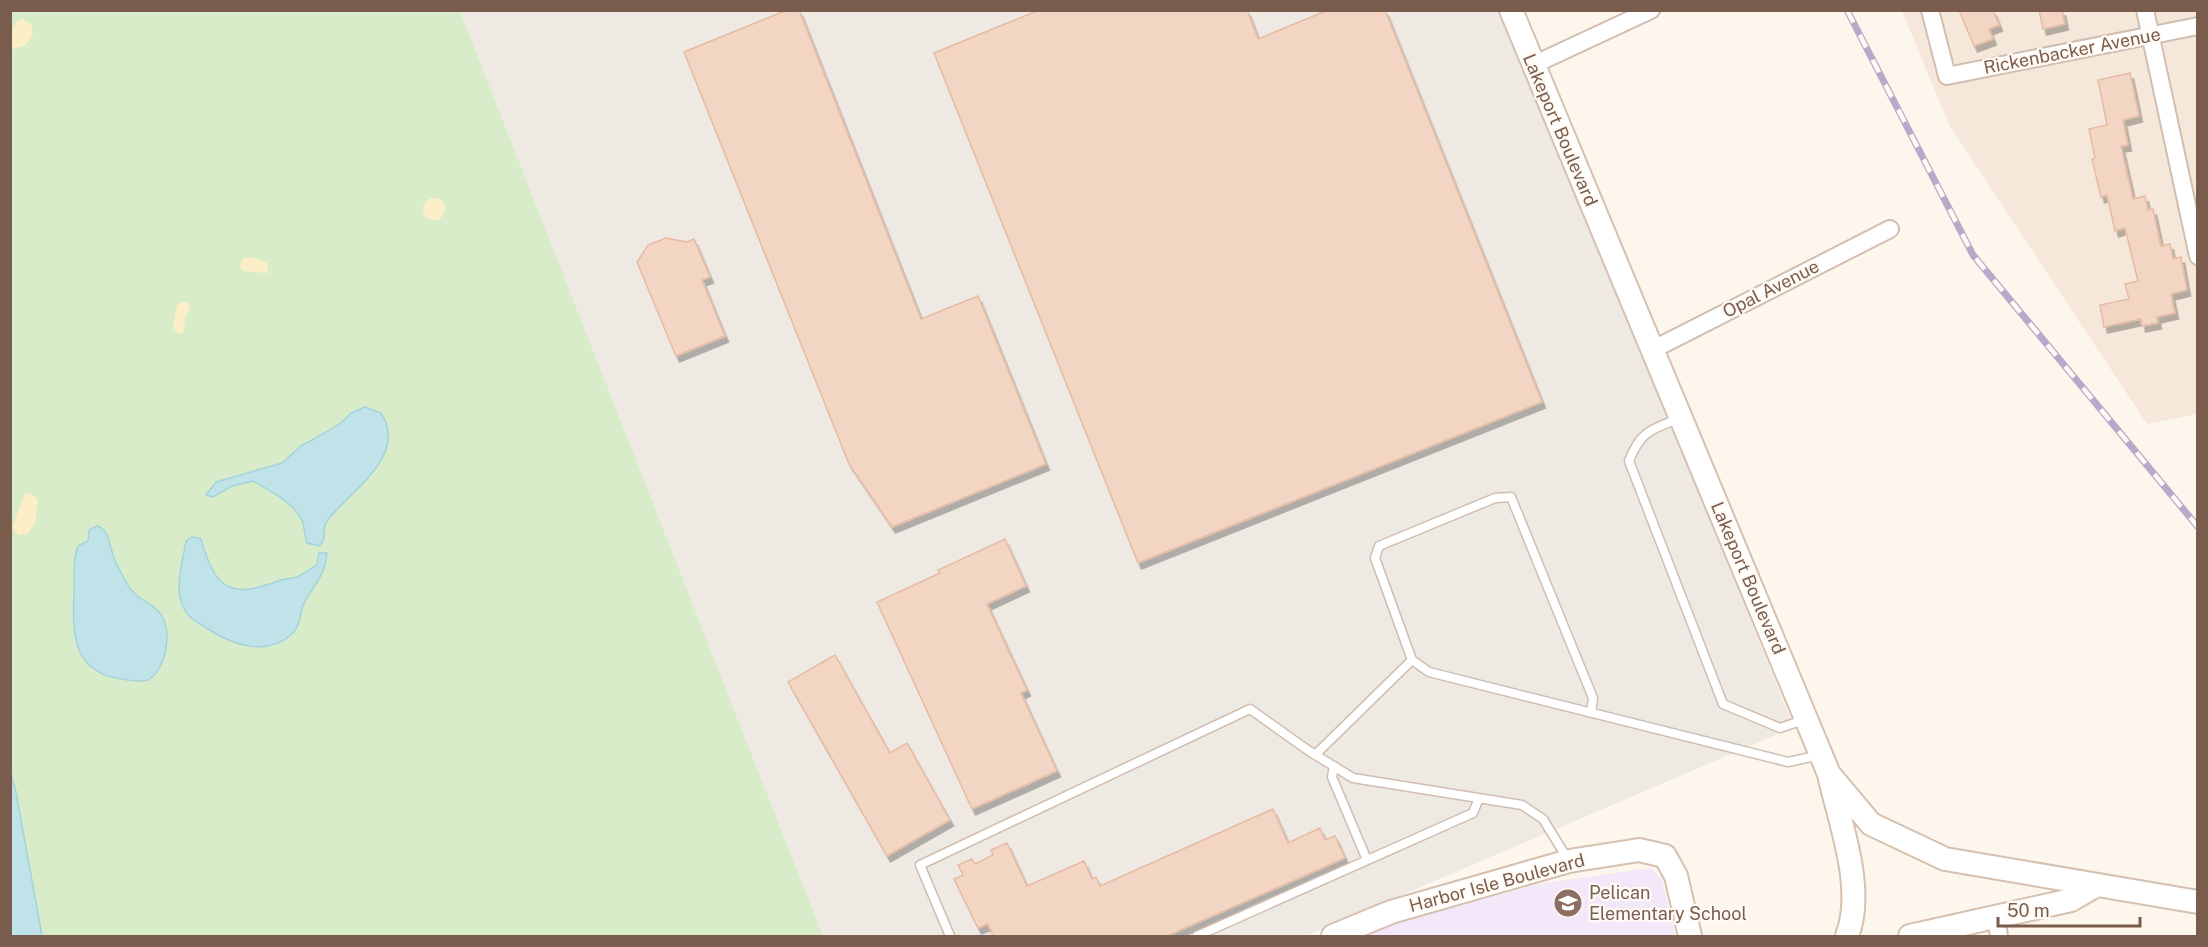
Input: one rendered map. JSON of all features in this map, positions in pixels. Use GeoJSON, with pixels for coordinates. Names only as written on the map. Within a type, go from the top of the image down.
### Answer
{"type":"FeatureCollection","features":[{"type":"Feature","properties":{"kind":"street","name":"Lakeport Boulevard"},"geometry":{"type":"LineString","coordinates":[[1511,10],[1825,765],[1871,824],[1945,859],[2198,902]]}},
{"type":"Feature","properties":{"kind":"street"},"geometry":{"type":"LineString","coordinates":[[1533,65],[1651,10]]}},
{"type":"Feature","properties":{"kind":"street","name":"Rickenbacker Avenue"},"geometry":{"type":"LineString","coordinates":[[1930,10],[1947,76],[2198,26]]}},
{"type":"Feature","properties":{"kind":"street"},"geometry":{"type":"LineString","coordinates":[[2145,10],[2198,256]]}},
{"type":"Feature","properties":{"kind":"street","name":"Opal Avenue"},"geometry":{"type":"LineString","coordinates":[[1652,350],[1890,229]]}},
{"type":"Feature","properties":{"kind":"street"},"geometry":{"type":"LineString","coordinates":[[1825,765],[1853,885],[1855,906],[1847,936]]}},
{"type":"Feature","properties":{"kind":"street","name":"Harbor Isle Boulevard"},"geometry":{"type":"LineString","coordinates":[[1333,936],[1391,912],[1569,861],[1639,850],[1665,856],[1676,876],[1690,936]]}},
{"type":"Feature","properties":{"kind":"street"},"geometry":{"type":"LineString","coordinates":[[1910,936],[1997,927],[2071,900],[2095,886]]}},
{"type":"Feature","properties":{"kind":"lane"},"geometry":{"type":"LineString","coordinates":[[1681,418],[1647,431],[1635,445],[1629,461],[1723,704],[1780,728],[1806,719]]}},
{"type":"Feature","properties":{"kind":"lane"},"geometry":{"type":"LineString","coordinates":[[1591,713],[1593,698],[1511,497],[1495,498],[1379,546],[1375,558],[1412,660],[1429,672],[1591,713],[1788,762],[1825,765]]}},
{"type":"Feature","properties":{"kind":"lane"},"geometry":{"type":"LineString","coordinates":[[1315,755],[1412,660]]}},
{"type":"Feature","properties":{"kind":"lane"},"geometry":{"type":"LineString","coordinates":[[950,936],[920,865],[1251,709],[1315,755],[1353,778],[1522,804],[1543,819],[1569,861]]}},
{"type":"Feature","properties":{"kind":"lane"},"geometry":{"type":"LineString","coordinates":[[1334,766],[1332,777],[1367,860]]}},
{"type":"Feature","properties":{"kind":"lane"},"geometry":{"type":"LineString","coordinates":[[1197,936],[1473,813],[1479,798]]}},
{"type":"Feature","properties":{"kind":"shaded area"},"geometry":{"type":"Polygon","coordinates":[[[460,11],[1502,11],[1794,727],[1306,936],[823,936],[460,11]]]}},
{"type":"Feature","properties":{"kind":"shaded area"},"geometry":{"type":"Polygon","coordinates":[[[1902,11],[2197,11],[2197,414],[2147,424],[1949,125],[1902,11]]]}},
{"type":"Feature","properties":{"kind":"shaded area","name":"Pelican Elementary School"},"geometry":{"type":"Polygon","coordinates":[[[1650,868],[1662,879],[1675,936],[1365,936],[1398,922],[1539,884],[1650,868]]]}},
{"type":"Feature","properties":{"kind":"green space"},"geometry":{"type":"Polygon","coordinates":[[[11,11],[460,11],[823,936],[42,936],[11,774],[11,11]]]}},
{"type":"Feature","properties":{"kind":"sand"},"geometry":{"type":"Polygon","coordinates":[[[22,19],[31,24],[33,35],[25,46],[11,49],[13,28],[22,19]]]}},
{"type":"Feature","properties":{"kind":"sand"},"geometry":{"type":"Polygon","coordinates":[[[430,198],[438,198],[445,205],[445,213],[438,220],[430,220],[423,213],[423,205],[430,198]]]}},
{"type":"Feature","properties":{"kind":"sand"},"geometry":{"type":"Polygon","coordinates":[[[243,258],[255,258],[267,263],[268,273],[243,271],[240,266],[243,258]]]}},
{"type":"Feature","properties":{"kind":"sand"},"geometry":{"type":"Polygon","coordinates":[[[182,302],[189,303],[190,308],[185,318],[184,332],[179,334],[173,328],[177,305],[182,302]]]}},
{"type":"Feature","properties":{"kind":"sand"},"geometry":{"type":"Polygon","coordinates":[[[30,493],[38,499],[35,523],[27,534],[19,535],[12,528],[24,495],[30,493]]]}},
{"type":"Feature","properties":{"kind":"water"},"geometry":{"type":"Polygon","coordinates":[[[365,407],[381,413],[388,429],[387,444],[373,472],[327,521],[323,540],[319,546],[307,543],[302,520],[293,508],[280,497],[253,481],[232,486],[213,497],[206,495],[216,482],[282,463],[301,446],[340,424],[351,413],[365,407]]]}},
{"type":"Feature","properties":{"kind":"water"},"geometry":{"type":"Polygon","coordinates":[[[97,526],[105,532],[115,560],[129,587],[156,609],[165,623],[166,651],[159,668],[148,680],[134,681],[104,674],[83,658],[78,646],[74,618],[75,556],[78,546],[88,541],[89,530],[97,526]]]}},
{"type":"Feature","properties":{"kind":"water"},"geometry":{"type":"Polygon","coordinates":[[[192,537],[201,539],[206,555],[218,578],[235,589],[261,587],[283,579],[297,577],[317,565],[319,553],[327,553],[322,572],[305,601],[292,634],[272,645],[250,646],[228,640],[190,617],[182,604],[179,586],[186,541],[192,537]]]}},
{"type":"Feature","properties":{"kind":"water"},"geometry":{"type":"Polygon","coordinates":[[[11,774],[16,792],[42,936],[11,936],[11,774]]]}},
{"type":"Feature","properties":{"kind":"building"},"geometry":{"type":"Polygon","coordinates":[[[787,10],[799,10],[921,319],[978,296],[1046,464],[892,527],[849,464],[684,52],[787,10]]]}},
{"type":"Feature","properties":{"kind":"building"},"geometry":{"type":"Polygon","coordinates":[[[1039,10],[1247,10],[1258,39],[1328,10],[1385,10],[1542,402],[1138,563],[934,53],[1039,10]]]}},
{"type":"Feature","properties":{"kind":"building"},"geometry":{"type":"Polygon","coordinates":[[[1959,10],[1993,10],[1999,25],[1989,29],[1993,39],[1974,46],[1959,10]]]}},
{"type":"Feature","properties":{"kind":"building"},"geometry":{"type":"Polygon","coordinates":[[[2039,10],[2062,10],[2065,24],[2043,29],[2039,10]]]}},
{"type":"Feature","properties":{"kind":"building"},"geometry":{"type":"Polygon","coordinates":[[[2130,73],[2139,116],[2123,120],[2128,145],[2121,146],[2133,199],[2145,196],[2148,210],[2153,209],[2161,246],[2170,244],[2173,259],[2181,257],[2187,290],[2171,294],[2175,313],[2157,317],[2158,323],[2142,326],[2141,319],[2104,327],[2100,305],[2129,299],[2125,284],[2138,281],[2125,228],[2115,231],[2107,195],[2101,197],[2092,159],[2095,158],[2089,129],[2107,125],[2098,80],[2130,73]]]}},
{"type":"Feature","properties":{"kind":"building"},"geometry":{"type":"Polygon","coordinates":[[[666,238],[687,242],[694,239],[710,277],[702,280],[725,336],[676,356],[637,262],[648,245],[666,238]]]}},
{"type":"Feature","properties":{"kind":"building"},"geometry":{"type":"Polygon","coordinates":[[[1005,539],[1026,586],[987,604],[1027,690],[1021,693],[1057,771],[972,809],[877,602],[940,573],[938,570],[1005,539]]]}},
{"type":"Feature","properties":{"kind":"building"},"geometry":{"type":"Polygon","coordinates":[[[835,655],[890,753],[907,743],[950,820],[887,856],[788,682],[835,655]]]}},
{"type":"Feature","properties":{"kind":"building"},"geometry":{"type":"Polygon","coordinates":[[[1273,809],[1288,843],[1320,828],[1325,840],[1335,836],[1345,858],[1167,936],[993,936],[988,924],[978,928],[954,879],[963,875],[958,865],[972,859],[975,864],[993,855],[991,850],[1007,843],[1027,886],[1084,861],[1092,879],[1096,877],[1100,886],[1273,809]]]}},
{"type":"Feature","properties":{"kind":"railway"},"geometry":{"type":"LineString","coordinates":[[1847,10],[1973,255],[2198,527]]}},
{"type":"Feature","properties":{"kind":"place","name":"Pelican Elementary School"},"geometry":{"type":"Point","coordinates":[1568,903]}}]}
